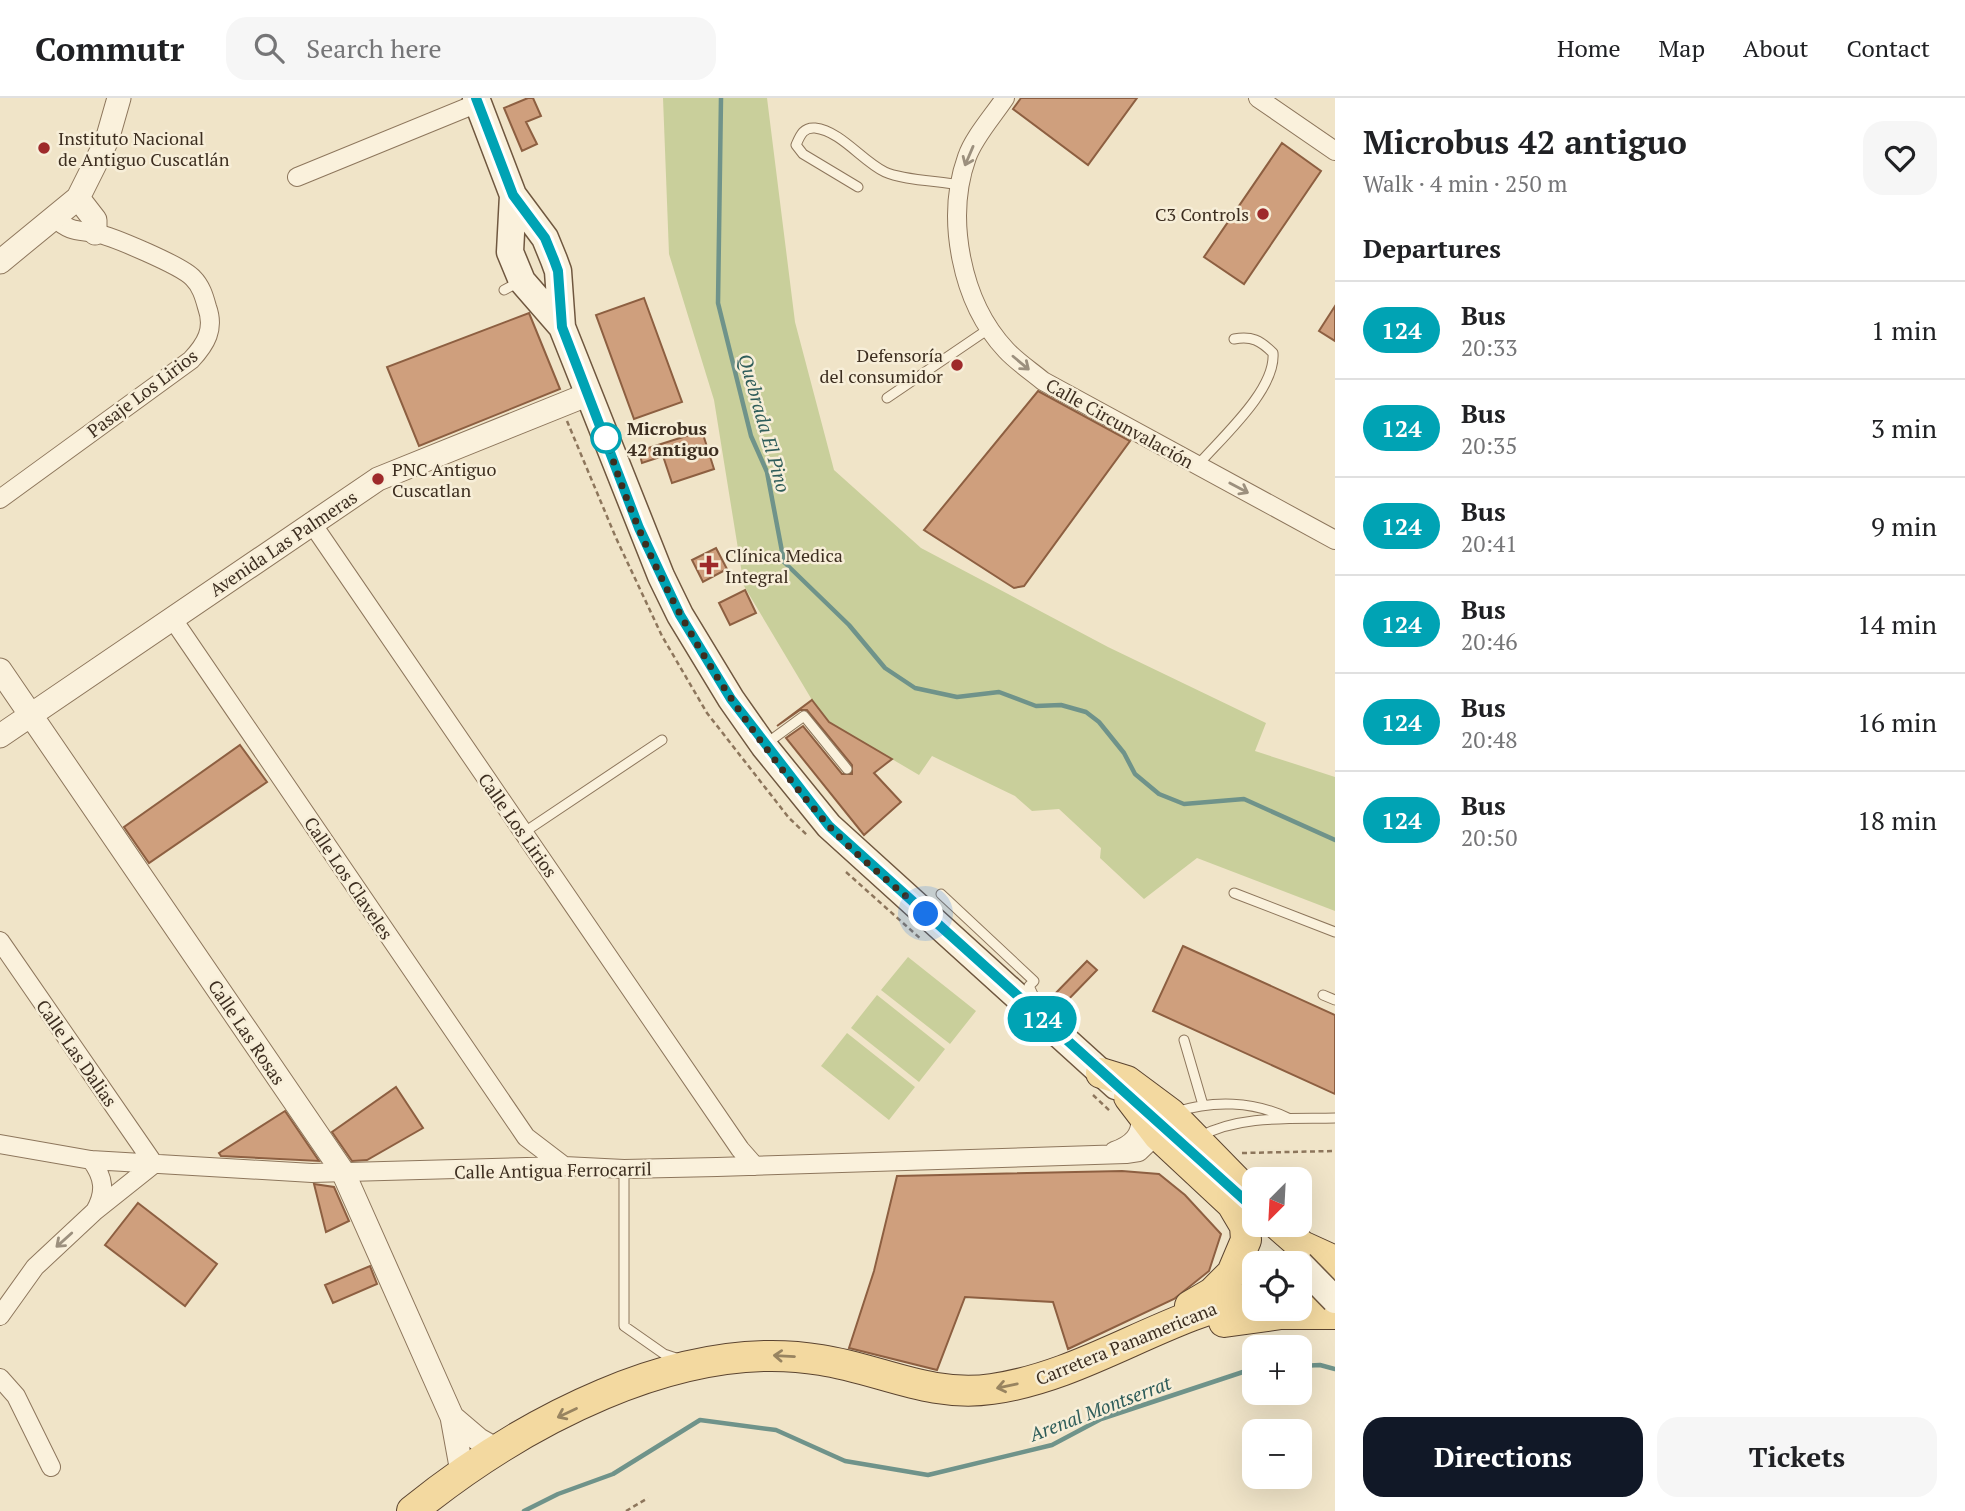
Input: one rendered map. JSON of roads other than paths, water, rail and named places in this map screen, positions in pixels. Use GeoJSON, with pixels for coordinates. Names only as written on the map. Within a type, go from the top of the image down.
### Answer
{"type":"FeatureCollection","features":[{"type":"Feature","properties":{"kind":"main road"},"geometry":{"type":"LineString","coordinates":[[477,100],[509,205],[513,285],[562,327]]}},
{"type":"Feature","properties":{"kind":"main road"},"geometry":{"type":"LineString","coordinates":[[509,205],[545,238],[558,271],[562,327],[639,528],[661,576],[680,615],[731,699],[764,746],[829,826],[1101,1073],[1242,1196]]}},
{"type":"Feature","properties":{"kind":"main road"},"geometry":{"type":"LineString","coordinates":[[510,251],[524,236],[545,238]]}},
{"type":"Feature","properties":{"kind":"main road"},"geometry":{"type":"LineString","coordinates":[[513,285],[542,282],[558,271]]}},
{"type":"Feature","properties":{"kind":"main road"},"geometry":{"type":"LineString","coordinates":[[1094,1357],[1144,1326],[1212,1293],[1232,1273],[1246,1240],[1245,1226],[1232,1204],[1153,1117],[1127,1081],[1101,1073]]}},
{"type":"Feature","properties":{"kind":"main road"},"geometry":{"type":"LineString","coordinates":[[1194,1140],[1153,1117],[1140,1099],[1194,1140],[1242,1194]]}},
{"type":"Feature","properties":{"kind":"main road"},"geometry":{"type":"LineString","coordinates":[[1276,1237],[1289,1251]]}},
{"type":"Feature","properties":{"kind":"main road"},"geometry":{"type":"LineString","coordinates":[[1291,1237],[1302,1247],[1335,1261]]}},
{"type":"Feature","properties":{"kind":"main road"},"geometry":{"type":"LineString","coordinates":[[1312,1276],[1335,1300]]}},
{"type":"Feature","properties":{"kind":"main road"},"geometry":{"type":"LineString","coordinates":[[1312,1287],[1335,1283]]}},
{"type":"Feature","properties":{"kind":"main road","name":"Carretera Panamericana"},"geometry":{"type":"LineString","coordinates":[[412,1511],[495,1449],[620,1389],[694,1364],[776,1356],[823,1360],[908,1384],[959,1391],[1005,1387],[1057,1373],[1200,1310],[1242,1300]]}},
{"type":"Feature","properties":{"kind":"main road"},"geometry":{"type":"LineString","coordinates":[[1057,1373],[1156,1341],[1239,1319],[1281,1314],[1335,1314]]}},
{"type":"Feature","properties":{"kind":"street"},"geometry":{"type":"LineString","coordinates":[[0,262],[56,219],[78,198],[107,140],[119,98]]}},
{"type":"Feature","properties":{"kind":"street","name":"Calle Circunvalación"},"geometry":{"type":"LineString","coordinates":[[1005,98],[967,155],[960,185],[960,255],[966,281],[990,328],[1005,350],[1043,381],[1335,540]]}},
{"type":"Feature","properties":{"kind":"street"},"geometry":{"type":"LineString","coordinates":[[1258,98],[1335,151]]}},
{"type":"Feature","properties":{"kind":"street"},"geometry":{"type":"LineString","coordinates":[[297,177],[477,100]]}},
{"type":"Feature","properties":{"kind":"street"},"geometry":{"type":"LineString","coordinates":[[78,198],[94,220],[95,233]]}},
{"type":"Feature","properties":{"kind":"street","name":"Pasaje Los Lirios"},"geometry":{"type":"LineString","coordinates":[[0,499],[191,359],[208,336],[211,316],[201,288],[182,268],[95,233],[72,231],[56,219]]}},
{"type":"Feature","properties":{"kind":"street","name":"Avenida Las Palmeras"},"geometry":{"type":"LineString","coordinates":[[0,736],[311,522],[378,479],[589,394]]}},
{"type":"Feature","properties":{"kind":"street","name":"Calle Los Lirios"},"geometry":{"type":"LineString","coordinates":[[311,522],[740,1149],[755,1166]]}},
{"type":"Feature","properties":{"kind":"street","name":"Calle Los Claveles"},"geometry":{"type":"LineString","coordinates":[[172,618],[526,1137],[564,1166]]}},
{"type":"Feature","properties":{"kind":"street","name":"Calle Las Rosas"},"geometry":{"type":"LineString","coordinates":[[0,670],[342,1172],[452,1417],[462,1472]]}},
{"type":"Feature","properties":{"kind":"street","name":"Calle Las Dalias"},"geometry":{"type":"LineString","coordinates":[[0,941],[154,1164]]}},
{"type":"Feature","properties":{"kind":"street","name":"Calle Antigua Ferrocarril"},"geometry":{"type":"LineString","coordinates":[[1107,1154],[1127,1146],[1153,1117]]}},
{"type":"Feature","properties":{"kind":"street","name":"Calle Antigua Ferrocarril"},"geometry":{"type":"LineString","coordinates":[[0,1144],[91,1160],[342,1172],[564,1166],[624,1169],[716,1167],[1139,1152],[1153,1117]]}},
{"type":"Feature","properties":{"kind":"street"},"geometry":{"type":"LineString","coordinates":[[716,1167],[724,1146],[726,1125]]}},
{"type":"Feature","properties":{"kind":"street"},"geometry":{"type":"LineString","coordinates":[[519,1169],[526,1137]]}},
{"type":"Feature","properties":{"kind":"street"},"geometry":{"type":"LineString","coordinates":[[91,1160],[98,1169],[103,1189],[95,1211]]}},
{"type":"Feature","properties":{"kind":"street"},"geometry":{"type":"LineString","coordinates":[[0,1317],[35,1267],[95,1211],[154,1164]]}},
{"type":"Feature","properties":{"kind":"street"},"geometry":{"type":"LineString","coordinates":[[0,1378],[16,1395],[51,1467]]}},
{"type":"Feature","properties":{"kind":"street","name":"Calle Las Rosas"},"geometry":{"type":"LineString","coordinates":[[452,1417],[479,1440],[495,1449]]}},
{"type":"Feature","properties":{"kind":"lane"},"geometry":{"type":"LineString","coordinates":[[858,187],[803,154],[796,145],[806,129],[816,128],[839,139],[886,173],[960,185]]}},
{"type":"Feature","properties":{"kind":"lane"},"geometry":{"type":"LineString","coordinates":[[887,398],[990,328]]}},
{"type":"Feature","properties":{"kind":"lane"},"geometry":{"type":"LineString","coordinates":[[1197,466],[1256,399],[1272,373],[1273,352],[1252,337],[1234,339]]}},
{"type":"Feature","properties":{"kind":"lane"},"geometry":{"type":"LineString","coordinates":[[764,746],[804,716],[847,769]]}},
{"type":"Feature","properties":{"kind":"lane"},"geometry":{"type":"LineString","coordinates":[[523,833],[662,740]]}},
{"type":"Feature","properties":{"kind":"lane"},"geometry":{"type":"LineString","coordinates":[[1234,893],[1335,932]]}},
{"type":"Feature","properties":{"kind":"lane"},"geometry":{"type":"LineString","coordinates":[[941,894],[1034,981],[1029,986],[1044,1021]]}},
{"type":"Feature","properties":{"kind":"lane"},"geometry":{"type":"LineString","coordinates":[[1323,995],[1335,1000]]}},
{"type":"Feature","properties":{"kind":"lane"},"geometry":{"type":"LineString","coordinates":[[1184,1040],[1203,1105]]}},
{"type":"Feature","properties":{"kind":"lane"},"geometry":{"type":"LineString","coordinates":[[1153,1117],[1203,1105],[1242,1105],[1271,1110],[1290,1119]]}},
{"type":"Feature","properties":{"kind":"lane"},"geometry":{"type":"LineString","coordinates":[[1242,1105],[1250,1122]]}},
{"type":"Feature","properties":{"kind":"lane"},"geometry":{"type":"LineString","coordinates":[[1194,1140],[1214,1129],[1250,1122],[1335,1118]]}},
{"type":"Feature","properties":{"kind":"lane"},"geometry":{"type":"LineString","coordinates":[[624,1169],[624,1325],[664,1354],[694,1364]]}},
{"type":"Feature","properties":{"kind":"waterway","name":"Quebrada El Pino"},"geometry":{"type":"LineString","coordinates":[[721,98],[718,303],[751,436],[767,472],[784,562],[849,625],[885,668],[915,688],[957,697],[999,692],[1036,706],[1061,705],[1086,712],[1099,722],[1124,753],[1135,774],[1159,794],[1184,804],[1244,799],[1335,840]]}},
{"type":"Feature","properties":{"kind":"waterway","name":"Arenal Montserrat"},"geometry":{"type":"LineString","coordinates":[[1312,1365],[1335,1369]]}},
{"type":"Feature","properties":{"kind":"waterway","name":"Arenal Montserrat"},"geometry":{"type":"LineString","coordinates":[[524,1511],[558,1494],[613,1474],[700,1420],[776,1430],[845,1461],[928,1475],[1052,1445],[1101,1419],[1242,1372]]}},
{"type":"Feature","properties":{"kind":"place","name":"Instituto Nacional de Antiguo Cuscatlán"},"geometry":{"type":"Point","coordinates":[44,148]}},
{"type":"Feature","properties":{"kind":"place","name":"C3 Controls"},"geometry":{"type":"Point","coordinates":[1263,214]}},
{"type":"Feature","properties":{"kind":"place","name":"Defensoría del consumidor"},"geometry":{"type":"Point","coordinates":[957,365]}},
{"type":"Feature","properties":{"kind":"place","name":"Microbus 42 antiguo"},"geometry":{"type":"Point","coordinates":[606,438]}},
{"type":"Feature","properties":{"kind":"place","name":"PNC Antiguo Cuscatlan"},"geometry":{"type":"Point","coordinates":[378,479]}},
{"type":"Feature","properties":{"kind":"place","name":"Clínica Medica Integral"},"geometry":{"type":"Point","coordinates":[709,565]}}]}
